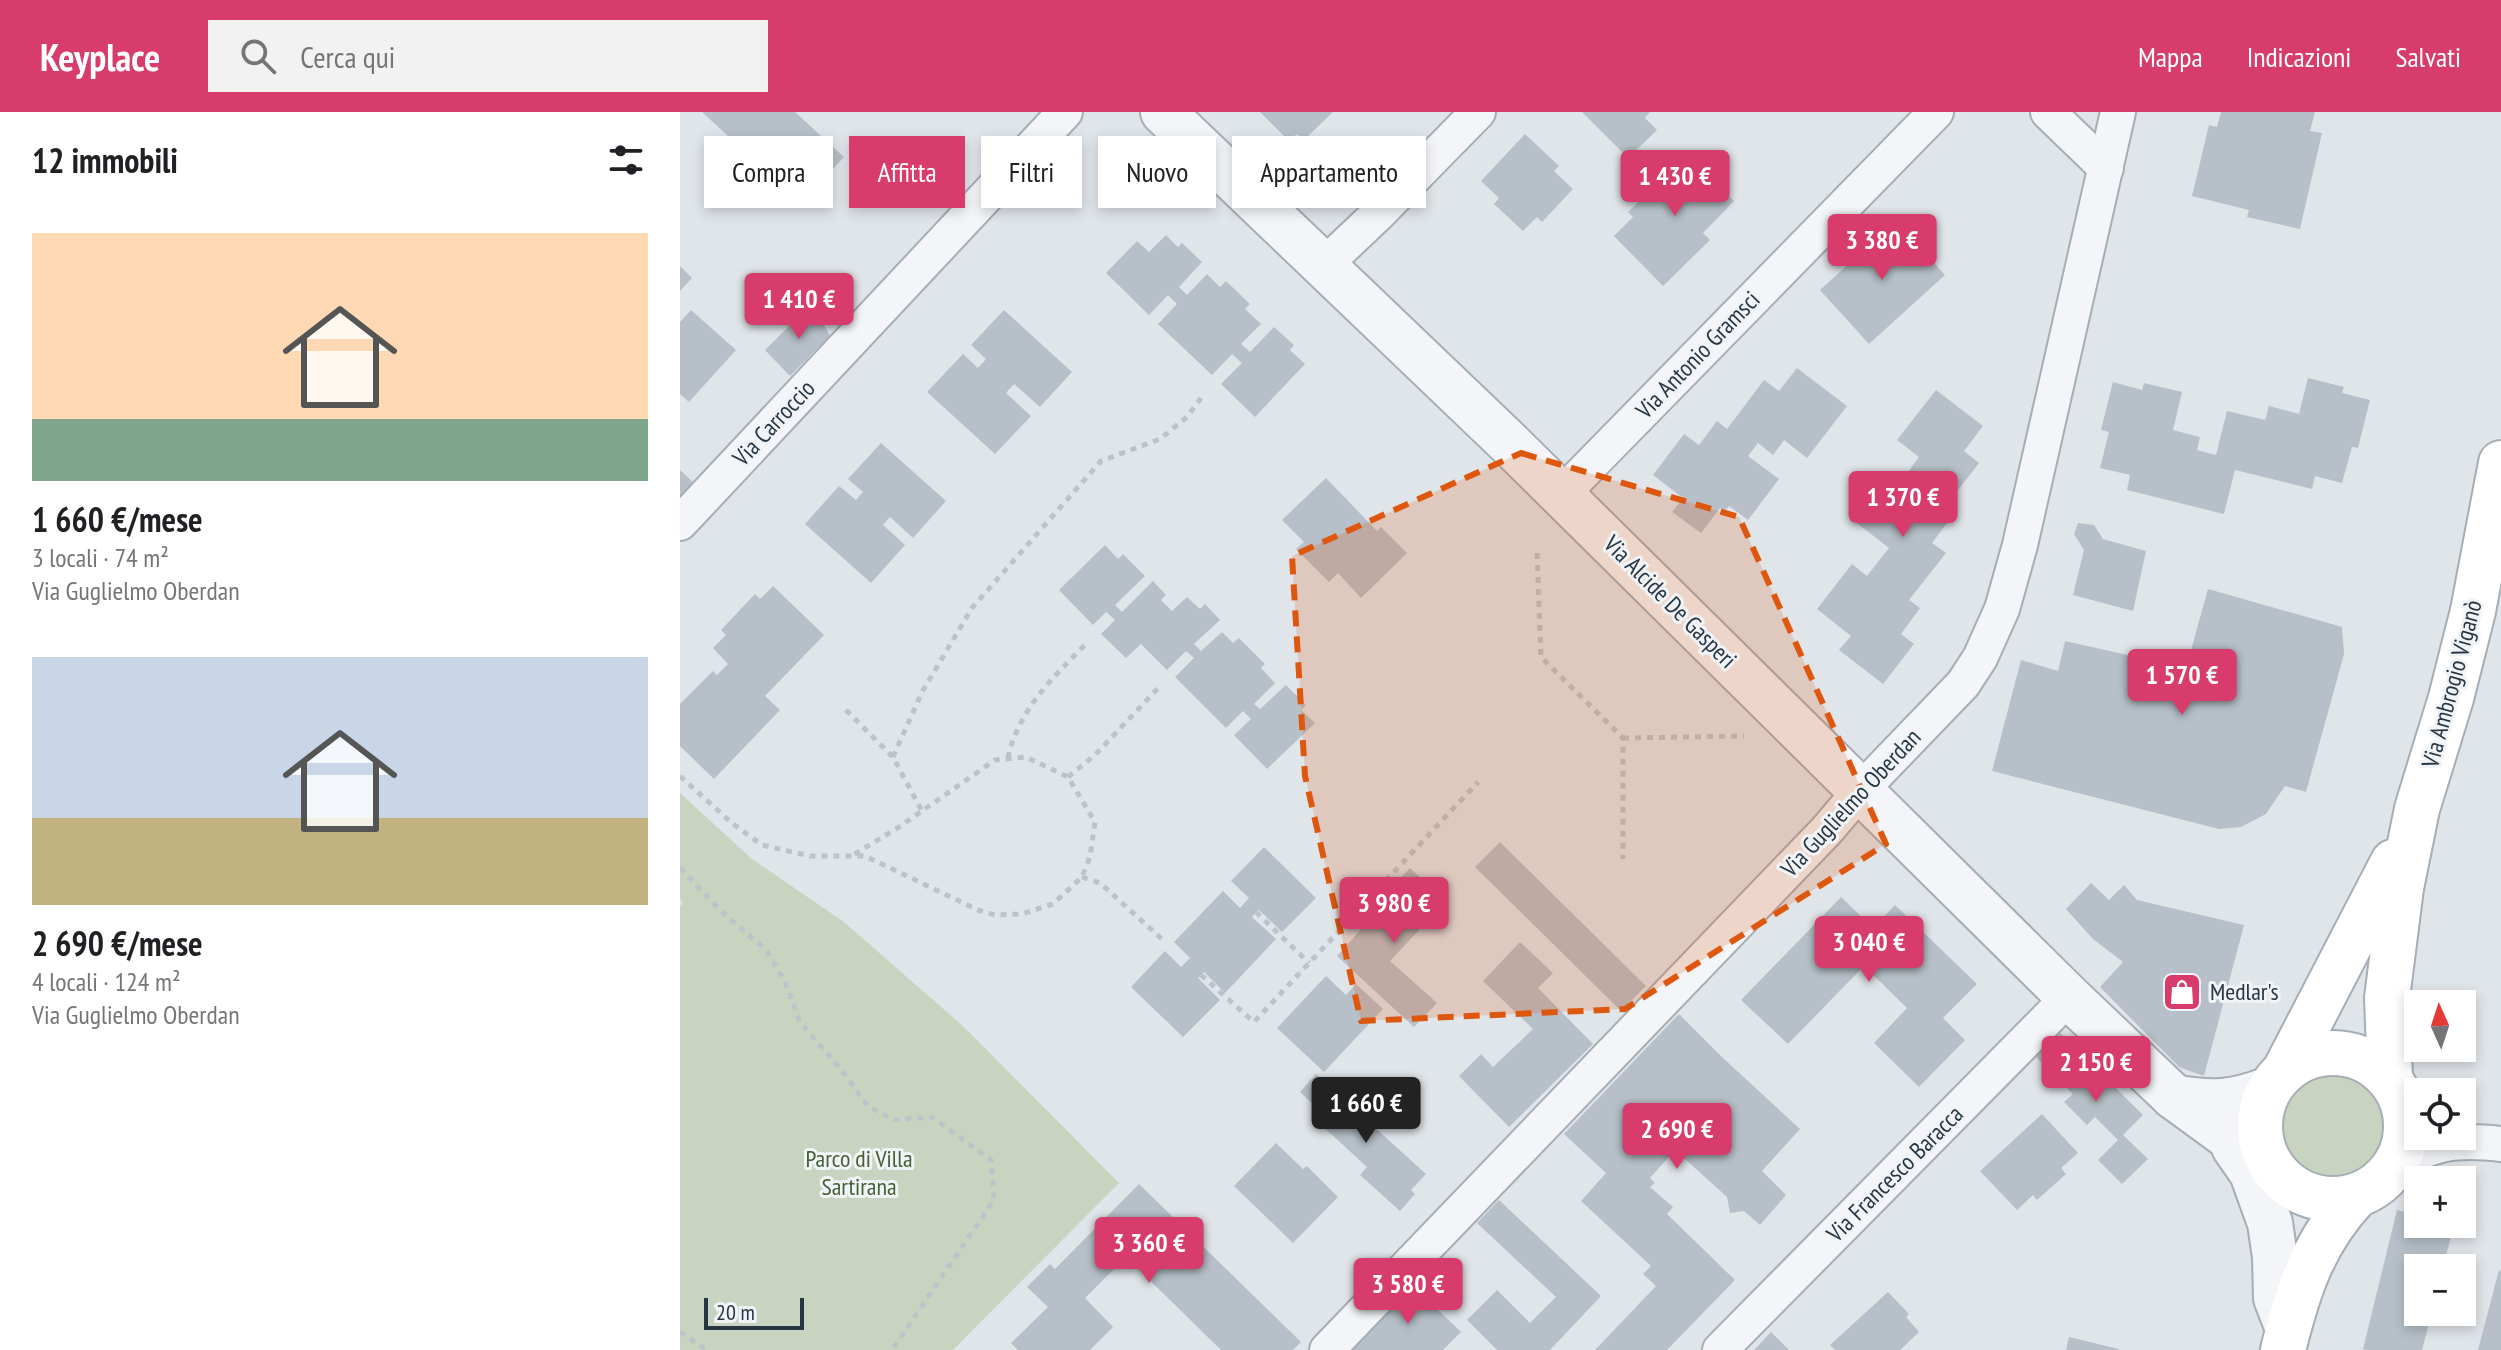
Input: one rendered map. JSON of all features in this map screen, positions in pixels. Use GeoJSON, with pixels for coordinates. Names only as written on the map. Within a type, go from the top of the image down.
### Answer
{"type":"FeatureCollection","features":[{"type":"Feature","properties":{"kind":"main road","name":"Via Ambrogio Viganò"},"geometry":{"type":"LineString","coordinates":[[2402,1090],[2387,998],[2401,888],[2417,809],[2451,698],[2473,611],[2501,463]]}},
{"type":"Feature","properties":{"kind":"main road","name":"Via Ambrogio Viganò"},"geometry":{"type":"LineString","coordinates":[[2277,1080],[2375,897],[2417,809]]}},
{"type":"Feature","properties":{"kind":"main road"},"geometry":{"type":"LineString","coordinates":[[2327,1052],[2351,1054],[2373,1063],[2402,1090],[2407,1127],[2404,1146],[2385,1178],[2356,1196],[2333,1220],[2302,1284],[2285,1340],[2298,1266],[2298,1211],[2283,1179],[2264,1151],[2259,1130],[2261,1109],[2277,1080],[2305,1058],[2327,1052]]}},
{"type":"Feature","properties":{"kind":"main road"},"geometry":{"type":"LineString","coordinates":[[2283,1179],[2312,1196],[2334,1199],[2356,1196]]}},
{"type":"Feature","properties":{"kind":"street","name":"Via Carroccio"},"geometry":{"type":"LineString","coordinates":[[680,523],[1065,112]]}},
{"type":"Feature","properties":{"kind":"street","name":"Via Alcide De Gasperi"},"geometry":{"type":"LineString","coordinates":[[1163,112],[1561,495],[2069,997],[2174,1097],[2252,1152],[2283,1179]]}},
{"type":"Feature","properties":{"kind":"street"},"geometry":{"type":"LineString","coordinates":[[1323,266],[1478,112]]}},
{"type":"Feature","properties":{"kind":"street","name":"Via Antonio Gramsci"},"geometry":{"type":"LineString","coordinates":[[1561,495],[1936,112]]}},
{"type":"Feature","properties":{"kind":"street"},"geometry":{"type":"LineString","coordinates":[[2048,112],[2106,168]]}},
{"type":"Feature","properties":{"kind":"street","name":"Via Guglielmo Oberdan"},"geometry":{"type":"LineString","coordinates":[[1327,1350],[1827,830],[1860,791],[1963,684],[1980,658],[2002,609],[2020,545],[2118,112]]}},
{"type":"Feature","properties":{"kind":"street","name":"Via Francesco Baracca"},"geometry":{"type":"LineString","coordinates":[[1720,1350],[2069,997]]}},
{"type":"Feature","properties":{"kind":"street"},"geometry":{"type":"LineString","coordinates":[[2174,1097],[2205,1103],[2226,1102],[2246,1098],[2277,1080]]}},
{"type":"Feature","properties":{"kind":"street"},"geometry":{"type":"LineString","coordinates":[[2476,1132],[2501,1143]]}},
{"type":"Feature","properties":{"kind":"street"},"geometry":{"type":"LineString","coordinates":[[2225,1135],[2252,1173],[2261,1192],[2270,1223],[2276,1298],[2285,1340]]}},
{"type":"Feature","properties":{"kind":"street"},"geometry":{"type":"LineString","coordinates":[[2396,1164],[2435,1145],[2463,1140],[2501,1143]]}},
{"type":"Feature","properties":{"kind":"path"},"geometry":{"type":"LineString","coordinates":[[893,757],[922,692],[972,608],[1101,461],[1160,439],[1187,417],[1204,394]]}},
{"type":"Feature","properties":{"kind":"path"},"geometry":{"type":"LineString","coordinates":[[1537,553],[1541,657],[1623,738],[1623,859]]}},
{"type":"Feature","properties":{"kind":"path"},"geometry":{"type":"LineString","coordinates":[[1008,758],[1013,736],[1036,698],[1086,644]]}},
{"type":"Feature","properties":{"kind":"path"},"geometry":{"type":"LineString","coordinates":[[1068,777],[1095,755],[1161,685]]}},
{"type":"Feature","properties":{"kind":"path"},"geometry":{"type":"LineString","coordinates":[[846,710],[893,757],[922,811]]}},
{"type":"Feature","properties":{"kind":"path"},"geometry":{"type":"LineString","coordinates":[[1623,738],[1744,736]]}},
{"type":"Feature","properties":{"kind":"path"},"geometry":{"type":"LineString","coordinates":[[680,776],[733,824],[762,845],[810,856],[865,856],[978,910],[995,915],[1022,914],[1053,904],[1082,877],[1090,857],[1095,822],[1068,777],[1026,757],[1008,758],[995,760],[853,855]]}},
{"type":"Feature","properties":{"kind":"path"},"geometry":{"type":"LineString","coordinates":[[1201,975],[1254,1022],[1478,782]]}},
{"type":"Feature","properties":{"kind":"path"},"geometry":{"type":"LineString","coordinates":[[680,868],[721,911],[766,950],[785,982],[800,1022],[868,1106],[894,1120],[932,1117],[991,1160],[994,1200],[892,1350]]}},
{"type":"Feature","properties":{"kind":"path"},"geometry":{"type":"LineString","coordinates":[[1082,877],[1100,883],[1164,941]]}},
{"type":"Feature","properties":{"kind":"path"},"geometry":{"type":"LineString","coordinates":[[1256,912],[1309,963]]}},
{"type":"Feature","properties":{"kind":"path"},"geometry":{"type":"LineString","coordinates":[[680,1332],[707,1350]]}},
{"type":"Feature","properties":{"kind":"highlighted area"},"geometry":{"type":"Polygon","coordinates":[[[1521,453],[1739,517],[1886,844],[1625,1009],[1361,1021],[1305,776],[1292,556],[1521,453]]]}},
{"type":"Feature","properties":{"kind":"green space","name":"Parco di Villa Sartirana"},"geometry":{"type":"Polygon","coordinates":[[[680,793],[752,859],[844,922],[964,1027],[1119,1183],[953,1350],[680,1350],[680,906],[683,903],[680,899],[680,793]]]}},
{"type":"Feature","properties":{"kind":"green space"},"geometry":{"type":"Polygon","coordinates":[[[2333,1071],[2354,1075],[2371,1087],[2383,1104],[2387,1125],[2383,1146],[2371,1163],[2354,1175],[2333,1179],[2312,1175],[2295,1163],[2283,1146],[2279,1125],[2283,1104],[2295,1087],[2312,1075],[2333,1071]]]}},
{"type":"Feature","properties":{"kind":"building"},"geometry":{"type":"Polygon","coordinates":[[[702,112],[795,112],[821,136],[728,136],[702,112]]]}},
{"type":"Feature","properties":{"kind":"building"},"geometry":{"type":"Polygon","coordinates":[[[1260,112],[1333,112],[1308,136],[1284,136],[1260,112]]]}},
{"type":"Feature","properties":{"kind":"building"},"geometry":{"type":"Polygon","coordinates":[[[1582,112],[1650,112],[1645,118],[1657,130],[1628,158],[1582,112]]]}},
{"type":"Feature","properties":{"kind":"building"},"geometry":{"type":"Polygon","coordinates":[[[2221,112],[2315,112],[2310,131],[2322,133],[2300,229],[2247,217],[2249,210],[2192,196],[2209,125],[2217,127],[2221,112]]]}},
{"type":"Feature","properties":{"kind":"building"},"geometry":{"type":"Polygon","coordinates":[[[1525,134],[1559,166],[1554,171],[1573,189],[1542,222],[1537,217],[1523,231],[1494,204],[1499,198],[1481,181],[1525,134]]]}},
{"type":"Feature","properties":{"kind":"building"},"geometry":{"type":"Polygon","coordinates":[[[833,147],[844,157],[833,169],[833,147]]]}},
{"type":"Feature","properties":{"kind":"building"},"geometry":{"type":"Polygon","coordinates":[[[1691,150],[1725,184],[1721,188],[1734,201],[1703,233],[1710,240],[1663,286],[1614,236],[1633,217],[1628,212],[1691,150]]]}},
{"type":"Feature","properties":{"kind":"building"},"geometry":{"type":"Polygon","coordinates":[[[1896,221],[1945,275],[1869,344],[1820,290],[1896,221]]]}},
{"type":"Feature","properties":{"kind":"building"},"geometry":{"type":"Polygon","coordinates":[[[1166,235],[1178,247],[1182,243],[1202,262],[1179,287],[1187,295],[1207,274],[1220,287],[1226,281],[1250,304],[1245,309],[1261,324],[1241,344],[1250,352],[1274,327],[1294,345],[1290,350],[1305,364],[1255,417],[1221,384],[1242,363],[1232,354],[1212,375],[1158,324],[1177,304],[1168,295],[1149,315],[1106,273],[1137,241],[1149,252],[1166,235]]]}},
{"type":"Feature","properties":{"kind":"building"},"geometry":{"type":"Polygon","coordinates":[[[680,266],[692,278],[680,291],[680,266]]]}},
{"type":"Feature","properties":{"kind":"building"},"geometry":{"type":"Polygon","coordinates":[[[812,303],[830,336],[790,376],[765,350],[812,303]]]}},
{"type":"Feature","properties":{"kind":"building"},"geometry":{"type":"Polygon","coordinates":[[[691,310],[736,350],[689,402],[680,394],[680,322],[691,310]]]}},
{"type":"Feature","properties":{"kind":"building"},"geometry":{"type":"Polygon","coordinates":[[[1004,310],[1072,372],[1040,407],[1014,384],[1006,393],[1031,416],[995,454],[927,392],[963,354],[978,368],[986,359],[971,345],[1004,310]]]}},
{"type":"Feature","properties":{"kind":"building"},"geometry":{"type":"Polygon","coordinates":[[[1797,368],[1847,406],[1807,458],[1784,440],[1773,455],[1758,443],[1748,456],[1779,479],[1748,520],[1729,506],[1725,511],[1720,508],[1701,533],[1672,512],[1683,498],[1653,475],[1684,434],[1699,445],[1717,421],[1727,429],[1764,380],[1779,391],[1797,368]]]}},
{"type":"Feature","properties":{"kind":"building"},"geometry":{"type":"Polygon","coordinates":[[[2308,378],[2344,387],[2342,393],[2370,400],[2358,448],[2352,447],[2342,483],[2315,476],[2312,489],[2235,470],[2224,514],[2127,490],[2130,475],[2100,468],[2109,432],[2101,430],[2113,382],[2142,390],[2144,383],[2182,392],[2173,430],[2200,437],[2197,450],[2216,455],[2227,411],[2265,420],[2269,406],[2299,414],[2308,378]]]}},
{"type":"Feature","properties":{"kind":"building"},"geometry":{"type":"Polygon","coordinates":[[[1936,390],[1983,426],[1964,451],[1979,463],[1941,512],[1950,519],[1932,543],[1946,553],[1909,600],[1920,608],[1901,634],[1914,644],[1883,684],[1839,650],[1851,636],[1817,609],[1852,564],[1867,576],[1889,548],[1849,517],[1883,473],[1910,494],[1920,481],[1908,472],[1919,457],[1897,440],[1936,390]]]}},
{"type":"Feature","properties":{"kind":"building"},"geometry":{"type":"Polygon","coordinates":[[[881,443],[946,501],[913,538],[890,517],[883,525],[905,545],[871,583],[805,524],[839,486],[856,500],[863,492],[848,479],[881,443]]]}},
{"type":"Feature","properties":{"kind":"building"},"geometry":{"type":"Polygon","coordinates":[[[680,470],[694,483],[680,498],[680,470]]]}},
{"type":"Feature","properties":{"kind":"building"},"geometry":{"type":"Polygon","coordinates":[[[1326,478],[1377,531],[1381,527],[1407,553],[1361,598],[1338,573],[1329,582],[1296,549],[1304,542],[1282,520],[1326,478]]]}},
{"type":"Feature","properties":{"kind":"building"},"geometry":{"type":"Polygon","coordinates":[[[2078,523],[2094,525],[2103,539],[2146,551],[2133,611],[2073,595],[2084,550],[2074,534],[2078,523]]]}},
{"type":"Feature","properties":{"kind":"building"},"geometry":{"type":"Polygon","coordinates":[[[1105,545],[1118,559],[1123,554],[1145,576],[1115,605],[1122,612],[1153,581],[1166,595],[1161,600],[1172,611],[1187,597],[1200,609],[1205,604],[1220,620],[1194,644],[1201,651],[1222,632],[1233,643],[1239,638],[1265,664],[1261,668],[1275,683],[1254,704],[1260,709],[1286,685],[1306,705],[1301,710],[1315,723],[1267,769],[1234,735],[1251,719],[1243,711],[1226,728],[1175,677],[1194,658],[1186,651],[1167,670],[1141,644],[1126,658],[1101,634],[1115,620],[1106,612],[1093,625],[1059,590],[1105,545]]]}},
{"type":"Feature","properties":{"kind":"building"},"geometry":{"type":"Polygon","coordinates":[[[773,586],[824,635],[765,696],[780,710],[714,779],[680,746],[680,704],[713,671],[717,675],[728,664],[713,648],[726,635],[721,630],[755,594],[760,599],[773,586]]]}},
{"type":"Feature","properties":{"kind":"building"},"geometry":{"type":"Polygon","coordinates":[[[2208,589],[2342,627],[2344,654],[2306,792],[2285,786],[2266,814],[2241,827],[2219,829],[1992,771],[2021,660],[2058,671],[2065,641],[2186,668],[2208,589]]]}},
{"type":"Feature","properties":{"kind":"building"},"geometry":{"type":"Polygon","coordinates":[[[1500,842],[1646,986],[1621,1011],[1475,867],[1500,842]]]}},
{"type":"Feature","properties":{"kind":"building"},"geometry":{"type":"Polygon","coordinates":[[[1264,847],[1316,898],[1282,932],[1259,910],[1256,912],[1252,917],[1276,939],[1225,993],[1204,972],[1198,978],[1220,1000],[1183,1037],[1131,987],[1165,951],[1181,967],[1190,958],[1174,942],[1223,891],[1240,908],[1249,898],[1231,881],[1264,847]]]}},
{"type":"Feature","properties":{"kind":"building"},"geometry":{"type":"Polygon","coordinates":[[[1410,868],[1446,901],[1390,961],[1437,1003],[1414,1027],[1337,956],[1374,915],[1369,911],[1410,868]]]}},
{"type":"Feature","properties":{"kind":"building"},"geometry":{"type":"Polygon","coordinates":[[[2091,883],[2109,900],[2124,885],[2137,900],[2244,925],[2204,1076],[2179,1067],[2100,987],[2123,962],[2093,939],[2066,909],[2091,883]]]}},
{"type":"Feature","properties":{"kind":"building"},"geometry":{"type":"Polygon","coordinates":[[[1841,897],[1873,928],[1895,905],[1977,984],[1943,1018],[1965,1040],[1919,1087],[1874,1043],[1907,1008],[1864,966],[1788,1044],[1741,1000],[1841,897]]]}},
{"type":"Feature","properties":{"kind":"building"},"geometry":{"type":"Polygon","coordinates":[[[1520,942],[1553,973],[1538,988],[1593,1044],[1509,1127],[1459,1076],[1481,1054],[1493,1067],[1533,1029],[1483,981],[1520,942]]]}},
{"type":"Feature","properties":{"kind":"building"},"geometry":{"type":"Polygon","coordinates":[[[1326,976],[1346,995],[1356,984],[1383,1009],[1324,1072],[1277,1028],[1326,976]]]}},
{"type":"Feature","properties":{"kind":"building"},"geometry":{"type":"Polygon","coordinates":[[[1679,1014],[1800,1129],[1762,1171],[1786,1195],[1760,1225],[1744,1211],[1730,1213],[1727,1197],[1675,1150],[1650,1178],[1655,1183],[1650,1187],[1673,1207],[1667,1214],[1735,1280],[1667,1350],[1595,1350],[1656,1286],[1643,1274],[1651,1266],[1581,1201],[1606,1173],[1564,1134],[1679,1014]]]}},
{"type":"Feature","properties":{"kind":"building"},"geometry":{"type":"Polygon","coordinates":[[[2060,1033],[2143,1115],[2123,1135],[2148,1159],[2122,1184],[2098,1160],[2118,1140],[2095,1117],[2087,1125],[2064,1102],[2073,1094],[2036,1057],[2060,1033]]]}},
{"type":"Feature","properties":{"kind":"building"},"geometry":{"type":"Polygon","coordinates":[[[1316,1074],[1426,1174],[1411,1190],[1415,1194],[1400,1211],[1360,1175],[1367,1167],[1318,1122],[1325,1115],[1300,1092],[1316,1074]]]}},
{"type":"Feature","properties":{"kind":"building"},"geometry":{"type":"Polygon","coordinates":[[[2042,1114],[2078,1153],[2061,1168],[2066,1174],[2037,1200],[2033,1195],[2017,1210],[1980,1171],[2042,1114]]]}},
{"type":"Feature","properties":{"kind":"building"},"geometry":{"type":"Polygon","coordinates":[[[1276,1143],[1303,1169],[1307,1166],[1338,1197],[1293,1243],[1234,1186],[1276,1143]]]}},
{"type":"Feature","properties":{"kind":"building"},"geometry":{"type":"Polygon","coordinates":[[[1139,1184],[1301,1342],[1293,1350],[1221,1350],[1126,1257],[1085,1298],[1113,1327],[1090,1350],[1018,1350],[1011,1343],[1048,1307],[1027,1287],[1050,1264],[1055,1269],[1139,1184]]]}},
{"type":"Feature","properties":{"kind":"building"},"geometry":{"type":"Polygon","coordinates":[[[1499,1200],[1601,1296],[1550,1350],[1497,1350],[1467,1320],[1497,1290],[1530,1323],[1556,1297],[1477,1223],[1499,1200]]]}},
{"type":"Feature","properties":{"kind":"building"},"geometry":{"type":"Polygon","coordinates":[[[2397,1210],[2404,1212],[2404,1238],[2450,1238],[2446,1254],[2404,1254],[2404,1326],[2428,1326],[2422,1350],[2363,1349],[2397,1210]]]}},
{"type":"Feature","properties":{"kind":"building"},"geometry":{"type":"Polygon","coordinates":[[[2499,1270],[2501,1350],[2478,1350],[2499,1270]]]}},
{"type":"Feature","properties":{"kind":"building"},"geometry":{"type":"Polygon","coordinates":[[[1409,1282],[1461,1332],[1443,1350],[1347,1350],[1409,1282]]]}},
{"type":"Feature","properties":{"kind":"building"},"geometry":{"type":"Polygon","coordinates":[[[1888,1292],[1909,1314],[1906,1317],[1919,1332],[1900,1350],[1835,1350],[1830,1345],[1888,1292]]]}},
{"type":"Feature","properties":{"kind":"building"},"geometry":{"type":"Polygon","coordinates":[[[1771,1332],[1789,1350],[1754,1350],[1771,1332]]]}},
{"type":"Feature","properties":{"kind":"building"},"geometry":{"type":"Polygon","coordinates":[[[2069,1337],[2119,1349],[2066,1350],[2069,1337]]]}},
{"type":"Feature","properties":{"kind":"place","name":"Medlar's"},"geometry":{"type":"Point","coordinates":[2182,992]}}]}
